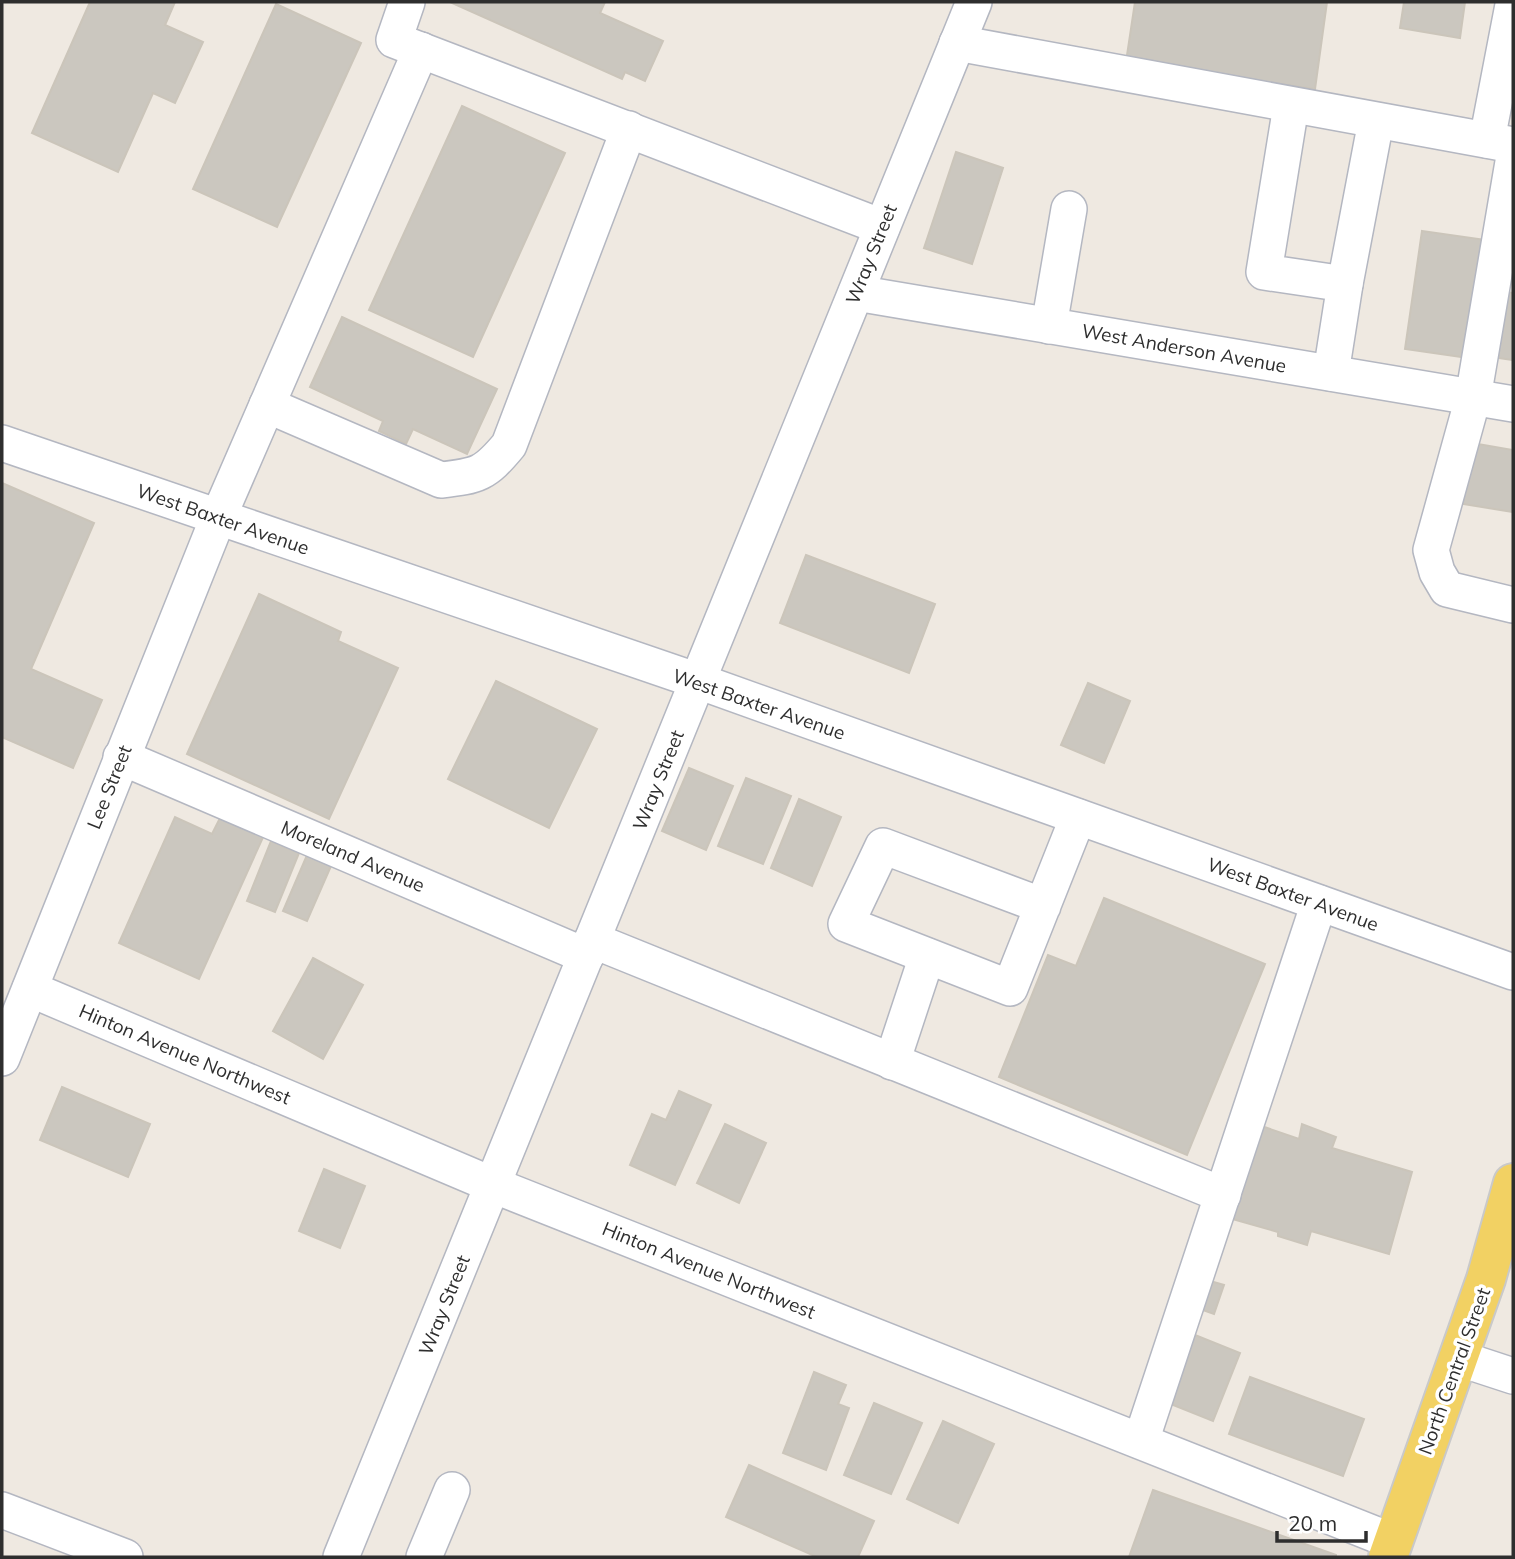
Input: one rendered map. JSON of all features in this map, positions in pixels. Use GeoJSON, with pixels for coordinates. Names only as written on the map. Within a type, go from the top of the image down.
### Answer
{"type":"FeatureCollection","features":[{"type":"Feature","properties":{"kind":"main road","name":"North Central Street"},"geometry":{"type":"LineString","coordinates":[[1390,1549],[1486,1279],[1513,1182]]}},
{"type":"Feature","properties":{"kind":"street"},"geometry":{"type":"LineString","coordinates":[[407,2],[394,40],[882,227]]}},
{"type":"Feature","properties":{"kind":"street","name":"Wray Street"},"geometry":{"type":"LineString","coordinates":[[341,1557],[974,2]]}},
{"type":"Feature","properties":{"kind":"street"},"geometry":{"type":"LineString","coordinates":[[1513,5],[1505,149],[1474,398],[1431,550],[1437,572],[1447,589],[1513,605]]}},
{"type":"Feature","properties":{"kind":"street"},"geometry":{"type":"LineString","coordinates":[[957,43],[1376,121],[1505,149]]}},
{"type":"Feature","properties":{"kind":"street","name":"Lee Street"},"geometry":{"type":"LineString","coordinates":[[2,1058],[218,518],[421,50]]}},
{"type":"Feature","properties":{"kind":"street"},"geometry":{"type":"LineString","coordinates":[[1292,106],[1264,272],[1345,284]]}},
{"type":"Feature","properties":{"kind":"street"},"geometry":{"type":"LineString","coordinates":[[1331,373],[1376,121]]}},
{"type":"Feature","properties":{"kind":"street"},"geometry":{"type":"LineString","coordinates":[[267,405],[441,480],[468,477],[489,469],[509,445],[629,130]]}},
{"type":"Feature","properties":{"kind":"street"},"geometry":{"type":"LineString","coordinates":[[1049,326],[1069,209]]}},
{"type":"Feature","properties":{"kind":"street","name":"West Anderson Avenue"},"geometry":{"type":"LineString","coordinates":[[856,293],[1513,404]]}},
{"type":"Feature","properties":{"kind":"street","name":"West Baxter Avenue"},"geometry":{"type":"LineString","coordinates":[[2,443],[698,681],[1513,972]]}},
{"type":"Feature","properties":{"kind":"street","name":"Moreland Avenue"},"geometry":{"type":"LineString","coordinates":[[121,757],[589,948],[892,1062],[1223,1195]]}},
{"type":"Feature","properties":{"kind":"street"},"geometry":{"type":"LineString","coordinates":[[1043,906],[883,846],[846,924],[1010,988],[1043,906],[1078,817]]}},
{"type":"Feature","properties":{"kind":"street"},"geometry":{"type":"LineString","coordinates":[[1142,1441],[1319,903]]}},
{"type":"Feature","properties":{"kind":"street"},"geometry":{"type":"LineString","coordinates":[[892,1062],[927,956]]}},
{"type":"Feature","properties":{"kind":"street","name":"Hinton Avenue Northwest"},"geometry":{"type":"LineString","coordinates":[[30,989],[493,1185],[1142,1441],[1390,1549]]}},
{"type":"Feature","properties":{"kind":"street"},"geometry":{"type":"LineString","coordinates":[[1458,1359],[1513,1376]]}},
{"type":"Feature","properties":{"kind":"street"},"geometry":{"type":"LineString","coordinates":[[424,1557],[452,1490]]}},
{"type":"Feature","properties":{"kind":"street"},"geometry":{"type":"LineString","coordinates":[[2,1510],[86,1550],[125,1557]]}},
{"type":"Feature","properties":{"kind":"building"},"geometry":{"type":"Polygon","coordinates":[[[90,2],[175,2],[165,25],[203,42],[175,103],[153,93],[118,172],[32,133],[90,2]]]}},
{"type":"Feature","properties":{"kind":"building"},"geometry":{"type":"Polygon","coordinates":[[[450,2],[605,2],[600,13],[663,41],[645,81],[625,72],[622,79],[450,2]]]}},
{"type":"Feature","properties":{"kind":"building"},"geometry":{"type":"Polygon","coordinates":[[[1135,2],[1327,2],[1315,89],[1126,62],[1135,2]]]}},
{"type":"Feature","properties":{"kind":"building"},"geometry":{"type":"Polygon","coordinates":[[[1404,2],[1465,2],[1460,38],[1400,28],[1404,2]]]}},
{"type":"Feature","properties":{"kind":"building"},"geometry":{"type":"Polygon","coordinates":[[[276,4],[361,43],[277,227],[193,189],[276,4]]]}},
{"type":"Feature","properties":{"kind":"building"},"geometry":{"type":"Polygon","coordinates":[[[462,106],[565,153],[473,357],[369,310],[462,106]]]}},
{"type":"Feature","properties":{"kind":"building"},"geometry":{"type":"Polygon","coordinates":[[[956,152],[1003,168],[972,264],[924,248],[956,152]]]}},
{"type":"Feature","properties":{"kind":"building"},"geometry":{"type":"Polygon","coordinates":[[[1422,231],[1486,240],[1469,358],[1405,349],[1422,231]]]}},
{"type":"Feature","properties":{"kind":"building"},"geometry":{"type":"Polygon","coordinates":[[[1507,292],[1513,293],[1513,360],[1498,358],[1507,292]]]}},
{"type":"Feature","properties":{"kind":"building"},"geometry":{"type":"Polygon","coordinates":[[[342,317],[497,389],[467,454],[413,429],[406,444],[379,431],[383,421],[310,387],[342,317]]]}},
{"type":"Feature","properties":{"kind":"building"},"geometry":{"type":"Polygon","coordinates":[[[1472,443],[1513,450],[1513,512],[1463,504],[1472,443]]]}},
{"type":"Feature","properties":{"kind":"building"},"geometry":{"type":"Polygon","coordinates":[[[2,483],[94,523],[31,669],[102,700],[73,768],[2,737],[2,483]]]}},
{"type":"Feature","properties":{"kind":"building"},"geometry":{"type":"Polygon","coordinates":[[[806,555],[935,604],[909,673],[780,623],[806,555]]]}},
{"type":"Feature","properties":{"kind":"building"},"geometry":{"type":"Polygon","coordinates":[[[259,594],[341,632],[338,641],[398,668],[329,819],[187,754],[259,594]]]}},
{"type":"Feature","properties":{"kind":"building"},"geometry":{"type":"Polygon","coordinates":[[[496,681],[597,729],[549,828],[448,779],[496,681]]]}},
{"type":"Feature","properties":{"kind":"building"},"geometry":{"type":"Polygon","coordinates":[[[1088,683],[1130,701],[1104,763],[1061,745],[1088,683]]]}},
{"type":"Feature","properties":{"kind":"building"},"geometry":{"type":"Polygon","coordinates":[[[689,768],[733,786],[706,850],[662,831],[689,768]]]}},
{"type":"Feature","properties":{"kind":"building"},"geometry":{"type":"Polygon","coordinates":[[[746,778],[791,796],[763,864],[718,846],[746,778]]]}},
{"type":"Feature","properties":{"kind":"building"},"geometry":{"type":"Polygon","coordinates":[[[799,799],[841,817],[812,886],[771,868],[799,799]]]}},
{"type":"Feature","properties":{"kind":"building"},"geometry":{"type":"Polygon","coordinates":[[[221,816],[264,835],[199,979],[119,943],[175,817],[212,834],[221,816]]]}},
{"type":"Feature","properties":{"kind":"building"},"geometry":{"type":"Polygon","coordinates":[[[271,841],[299,853],[275,912],[247,901],[271,841]]]}},
{"type":"Feature","properties":{"kind":"building"},"geometry":{"type":"Polygon","coordinates":[[[307,855],[331,866],[307,921],[283,911],[307,855]]]}},
{"type":"Feature","properties":{"kind":"building"},"geometry":{"type":"Polygon","coordinates":[[[1104,898],[1265,964],[1187,1155],[999,1077],[1048,955],[1076,966],[1104,898]]]}},
{"type":"Feature","properties":{"kind":"building"},"geometry":{"type":"Polygon","coordinates":[[[313,958],[363,985],[323,1059],[273,1031],[313,958]]]}},
{"type":"Feature","properties":{"kind":"building"},"geometry":{"type":"Polygon","coordinates":[[[62,1087],[150,1124],[128,1177],[40,1140],[62,1087]]]}},
{"type":"Feature","properties":{"kind":"building"},"geometry":{"type":"Polygon","coordinates":[[[679,1091],[711,1105],[675,1185],[630,1165],[652,1114],[666,1120],[679,1091]]]}},
{"type":"Feature","properties":{"kind":"building"},"geometry":{"type":"Polygon","coordinates":[[[1250,1122],[1299,1139],[1302,1124],[1336,1137],[1332,1148],[1412,1172],[1389,1254],[1311,1231],[1307,1245],[1278,1236],[1278,1232],[1222,1216],[1250,1122]]]}},
{"type":"Feature","properties":{"kind":"building"},"geometry":{"type":"Polygon","coordinates":[[[725,1124],[766,1143],[739,1203],[697,1183],[725,1124]]]}},
{"type":"Feature","properties":{"kind":"building"},"geometry":{"type":"Polygon","coordinates":[[[324,1169],[365,1186],[340,1248],[299,1231],[324,1169]]]}},
{"type":"Feature","properties":{"kind":"building"},"geometry":{"type":"Polygon","coordinates":[[[1203,1279],[1224,1285],[1214,1314],[1194,1307],[1203,1279]]]}},
{"type":"Feature","properties":{"kind":"building"},"geometry":{"type":"Polygon","coordinates":[[[1190,1333],[1240,1353],[1213,1421],[1163,1401],[1190,1333]]]}},
{"type":"Feature","properties":{"kind":"building"},"geometry":{"type":"Polygon","coordinates":[[[814,1372],[846,1385],[838,1404],[849,1408],[826,1470],[783,1453],[814,1372]]]}},
{"type":"Feature","properties":{"kind":"building"},"geometry":{"type":"Polygon","coordinates":[[[1250,1377],[1364,1419],[1343,1476],[1229,1434],[1250,1377]]]}},
{"type":"Feature","properties":{"kind":"building"},"geometry":{"type":"Polygon","coordinates":[[[874,1403],[922,1423],[891,1494],[844,1475],[874,1403]]]}},
{"type":"Feature","properties":{"kind":"building"},"geometry":{"type":"Polygon","coordinates":[[[943,1421],[994,1444],[958,1523],[907,1499],[943,1421]]]}},
{"type":"Feature","properties":{"kind":"building"},"geometry":{"type":"Polygon","coordinates":[[[749,1465],[874,1521],[858,1557],[817,1557],[726,1517],[749,1465]]]}},
{"type":"Feature","properties":{"kind":"building"},"geometry":{"type":"Polygon","coordinates":[[[1153,1490],[1336,1555],[1336,1557],[1129,1557],[1153,1490]]]}}]}
